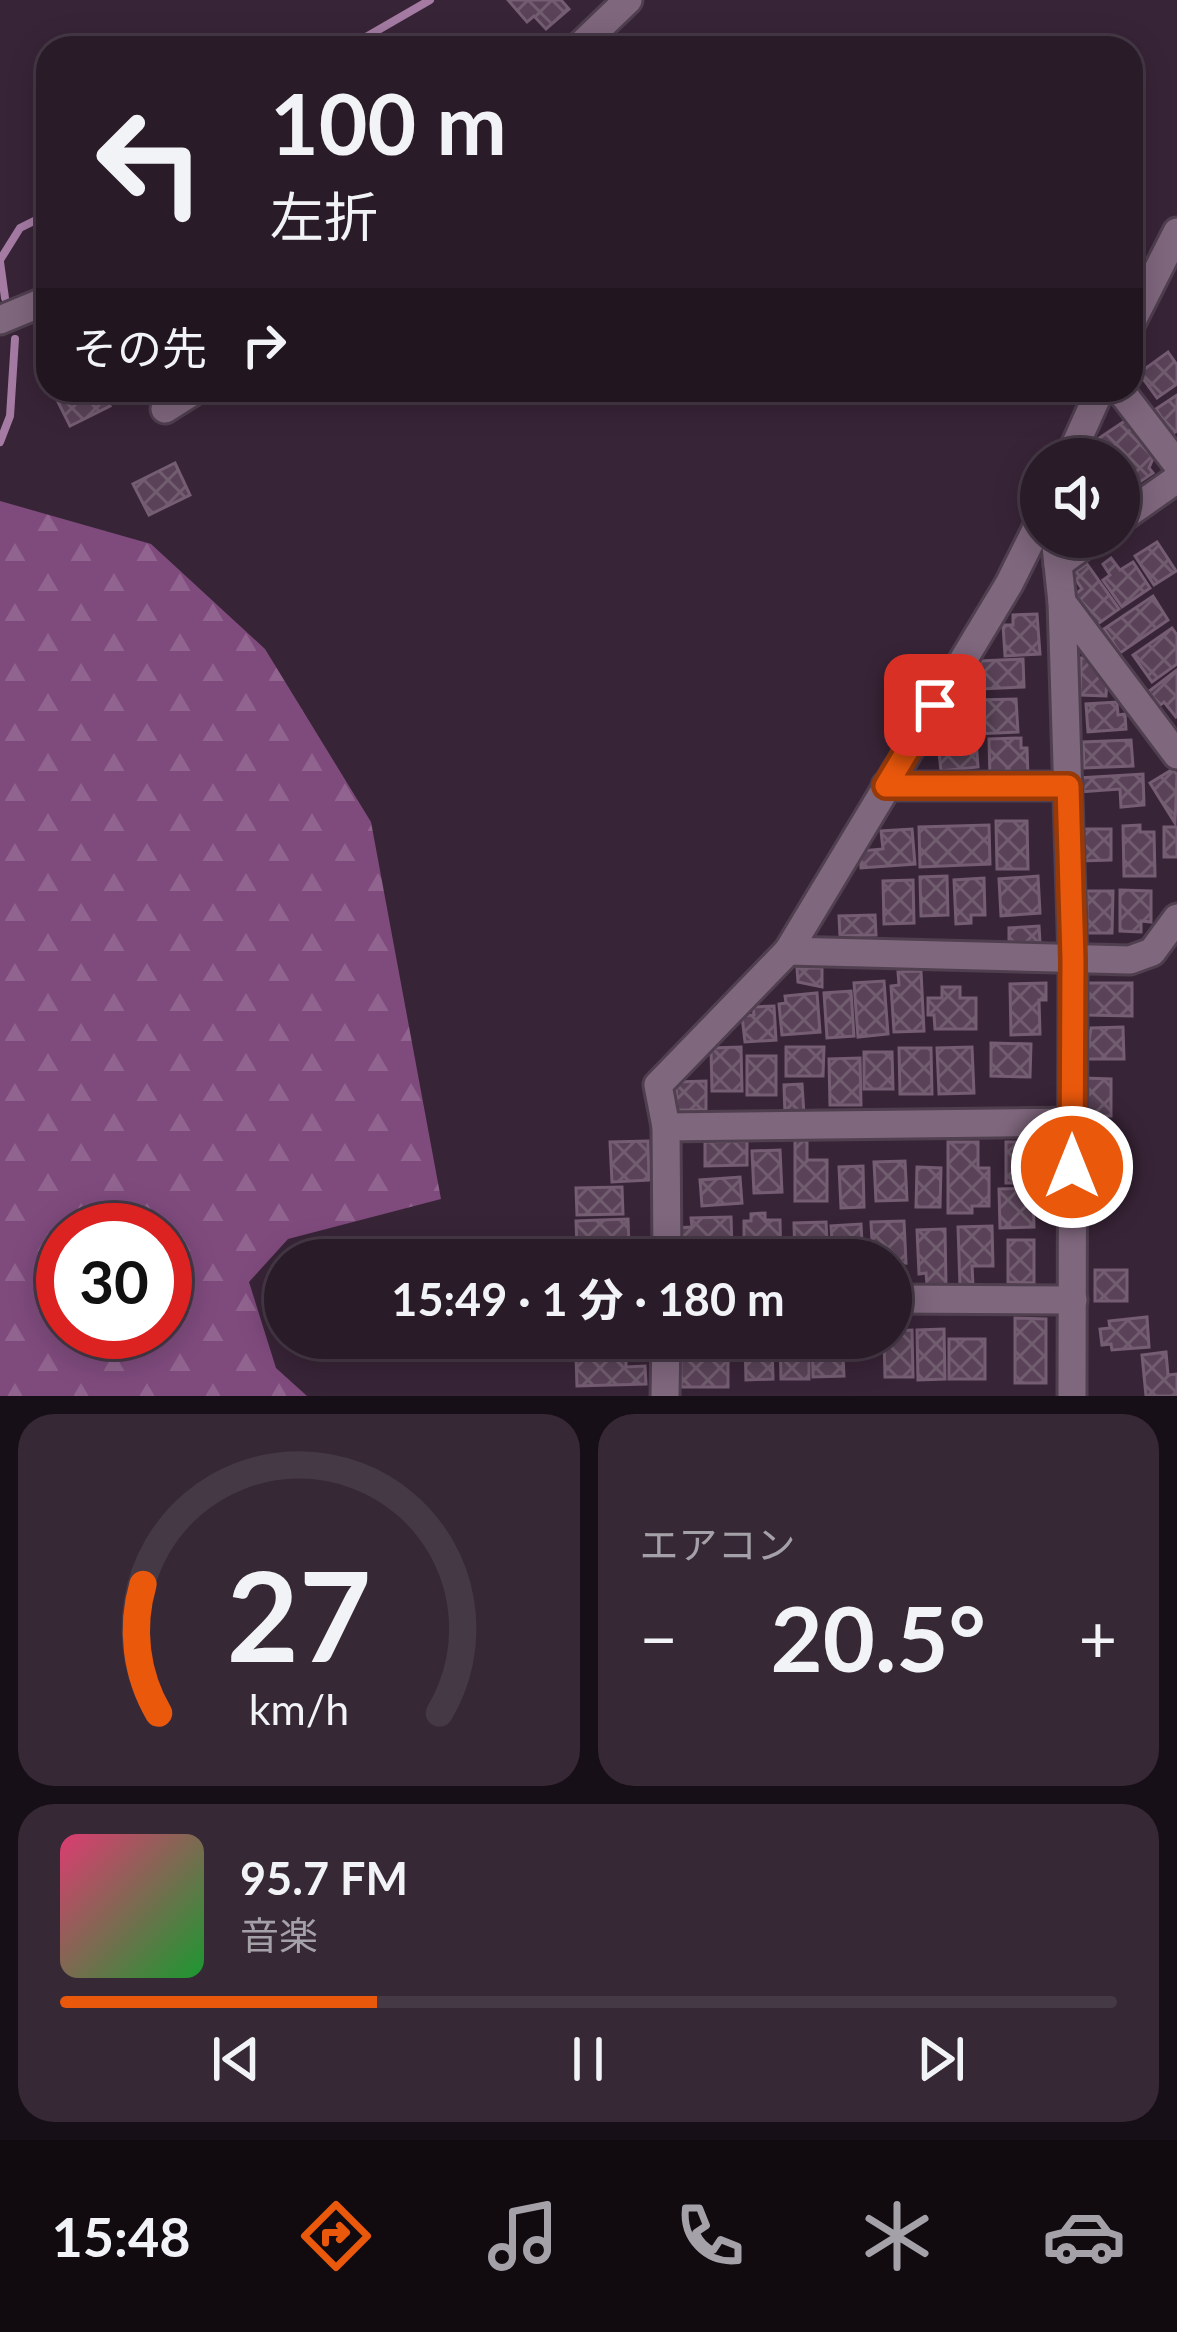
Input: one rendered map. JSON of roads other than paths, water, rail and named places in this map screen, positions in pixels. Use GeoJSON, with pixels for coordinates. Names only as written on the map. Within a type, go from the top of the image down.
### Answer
{"type":"FeatureCollection","features":[{"type":"Feature","properties":{"kind":"street"},"geometry":{"type":"LineString","coordinates":[[590,36],[628,0]]}},
{"type":"Feature","properties":{"kind":"street"},"geometry":{"type":"LineString","coordinates":[[1143,299],[1177,232]]}},
{"type":"Feature","properties":{"kind":"street"},"geometry":{"type":"LineString","coordinates":[[0,320],[36,305]]}},
{"type":"Feature","properties":{"kind":"street"},"geometry":{"type":"LineString","coordinates":[[165,410],[177,402]]}},
{"type":"Feature","properties":{"kind":"street"},"geometry":{"type":"LineString","coordinates":[[1078,438],[1095,402]]}},
{"type":"Feature","properties":{"kind":"street"},"geometry":{"type":"LineString","coordinates":[[1129,402],[1177,464]]}},
{"type":"Feature","properties":{"kind":"street"},"geometry":{"type":"LineString","coordinates":[[1140,505],[1177,478]]}},
{"type":"Feature","properties":{"kind":"street"},"geometry":{"type":"LineString","coordinates":[[667,1239],[666,1127],[658,1085],[788,950],[1022,558]]}},
{"type":"Feature","properties":{"kind":"street"},"geometry":{"type":"LineString","coordinates":[[1058,558],[1073,960],[1072,1396]]}},
{"type":"Feature","properties":{"kind":"street"},"geometry":{"type":"LineString","coordinates":[[1062,602],[1177,755]]}},
{"type":"Feature","properties":{"kind":"street"},"geometry":{"type":"LineString","coordinates":[[886,786],[1068,786]]}},
{"type":"Feature","properties":{"kind":"street"},"geometry":{"type":"LineString","coordinates":[[788,950],[1130,960],[1152,952],[1177,918]]}},
{"type":"Feature","properties":{"kind":"street"},"geometry":{"type":"LineString","coordinates":[[666,1127],[1071,1122]]}},
{"type":"Feature","properties":{"kind":"street"},"geometry":{"type":"LineString","coordinates":[[912,1299],[1073,1300]]}},
{"type":"Feature","properties":{"kind":"street"},"geometry":{"type":"LineString","coordinates":[[665,1396],[666,1359]]}},
{"type":"Feature","properties":{"kind":"waterway"},"geometry":{"type":"LineString","coordinates":[[368,36],[430,0]]}},
{"type":"Feature","properties":{"kind":"waterway"},"geometry":{"type":"LineString","coordinates":[[0,260],[20,228],[36,220]]}},
{"type":"Feature","properties":{"kind":"waterway"},"geometry":{"type":"LineString","coordinates":[[0,262],[5,298]]}},
{"type":"Feature","properties":{"kind":"waterway"},"geometry":{"type":"LineString","coordinates":[[0,442],[10,416],[15,339]]}}]}
